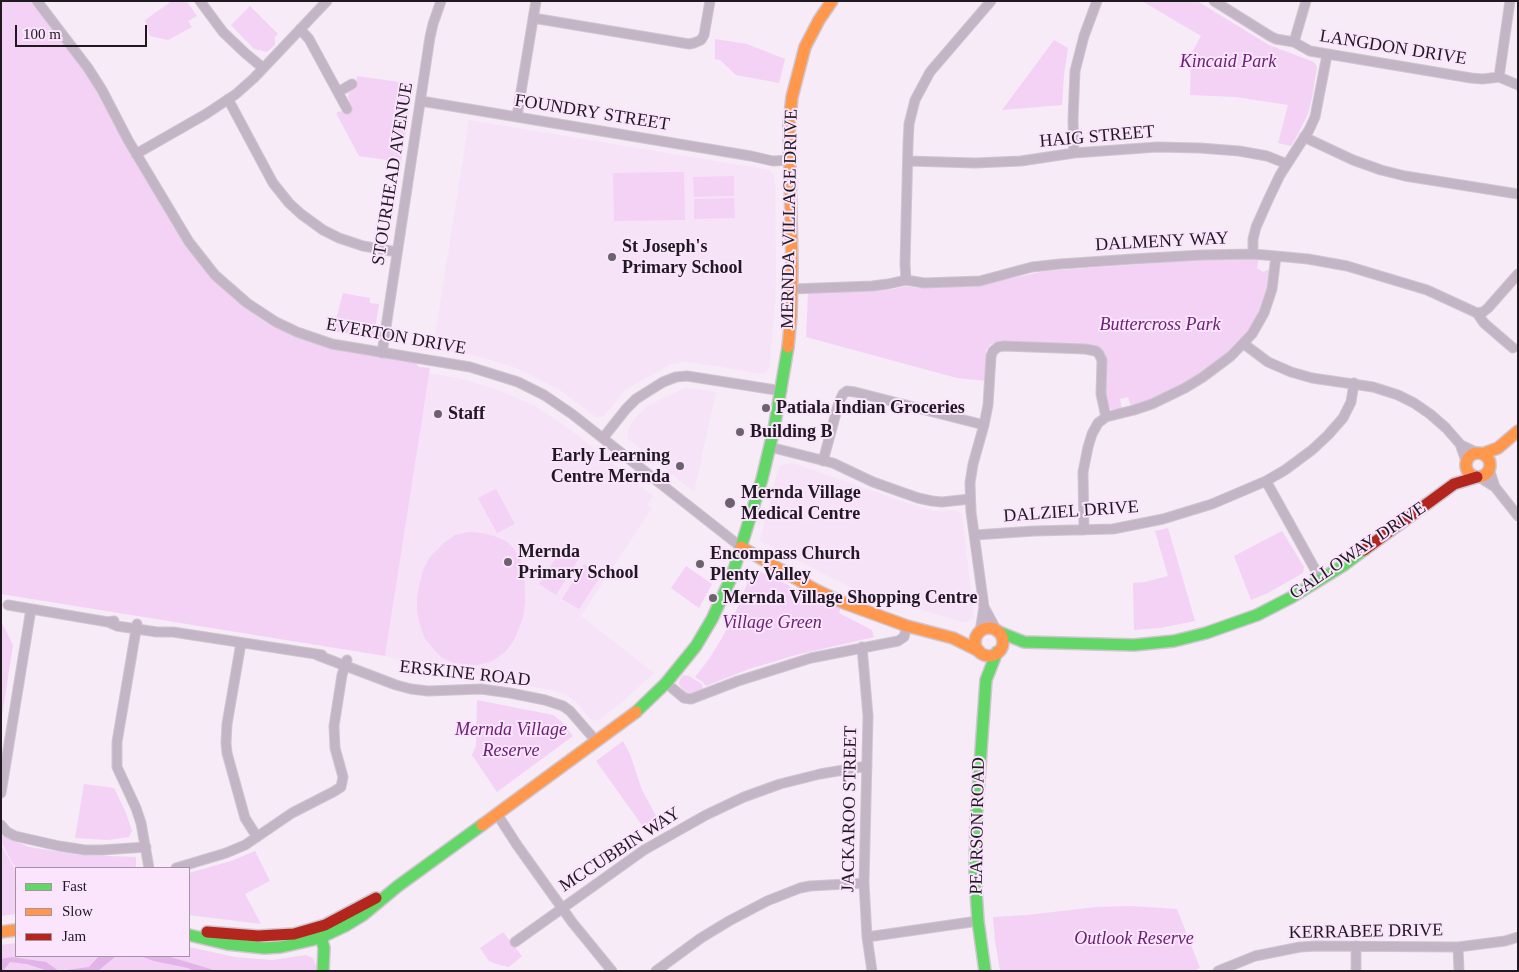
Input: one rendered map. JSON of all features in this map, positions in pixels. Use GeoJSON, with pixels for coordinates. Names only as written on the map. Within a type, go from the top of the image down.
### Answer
{"type":"FeatureCollection","features":[{"type":"Feature","properties":{"kind":"street","name":"EVERTON DRIVE"},"geometry":{"type":"LineString","coordinates":[[37,1],[88,68],[102,90],[136,154],[188,242],[215,276],[247,303],[276,322],[332,344],[470,367],[518,382],[556,403],[741,547]]}},
{"type":"Feature","properties":{"kind":"street"},"geometry":{"type":"LineString","coordinates":[[200,1],[223,32],[263,68]]}},
{"type":"Feature","properties":{"kind":"street"},"geometry":{"type":"LineString","coordinates":[[136,154],[206,114],[228,99],[254,78],[328,1]]}},
{"type":"Feature","properties":{"kind":"street","name":"STOURHEAD AVENUE"},"geometry":{"type":"LineString","coordinates":[[382,353],[433,24],[441,1]]}},
{"type":"Feature","properties":{"kind":"street"},"geometry":{"type":"LineString","coordinates":[[517,116],[536,1]]}},
{"type":"Feature","properties":{"kind":"street"},"geometry":{"type":"LineString","coordinates":[[533,18],[689,44],[701,40],[704,36],[710,1]]}},
{"type":"Feature","properties":{"kind":"street","name":"MERNDA VILLAGE DRIVE"},"geometry":{"type":"LineString","coordinates":[[190,935],[227,944],[264,948],[281,947],[345,926],[364,915],[398,886],[645,704],[686,659],[712,619],[726,592],[770,447],[782,391],[792,289],[789,124],[792,97],[806,47],[812,33],[832,1]]}},
{"type":"Feature","properties":{"kind":"street"},"geometry":{"type":"LineString","coordinates":[[906,280],[909,124],[915,100],[930,72],[991,1]]}},
{"type":"Feature","properties":{"kind":"street","name":"LANGDON DRIVE"},"geometry":{"type":"LineString","coordinates":[[1214,1],[1270,36],[1294,42],[1310,51],[1471,78],[1499,77],[1518,85]]}},
{"type":"Feature","properties":{"kind":"street"},"geometry":{"type":"LineString","coordinates":[[1294,42],[1306,1]]}},
{"type":"Feature","properties":{"kind":"street"},"geometry":{"type":"LineString","coordinates":[[1499,77],[1510,1]]}},
{"type":"Feature","properties":{"kind":"street"},"geometry":{"type":"LineString","coordinates":[[1074,153],[1073,111],[1075,71],[1094,2]]}},
{"type":"Feature","properties":{"kind":"street"},"geometry":{"type":"LineString","coordinates":[[300,29],[309,39],[347,109]]}},
{"type":"Feature","properties":{"kind":"street"},"geometry":{"type":"LineString","coordinates":[[1253,254],[1253,239],[1256,227],[1280,175],[1315,117],[1327,55]]}},
{"type":"Feature","properties":{"kind":"street"},"geometry":{"type":"LineString","coordinates":[[338,92],[352,84]]}},
{"type":"Feature","properties":{"kind":"street"},"geometry":{"type":"LineString","coordinates":[[228,99],[273,183],[289,203],[301,214],[322,230],[339,238],[363,246],[397,252]]}},
{"type":"Feature","properties":{"kind":"street","name":"FOUNDRY STREET"},"geometry":{"type":"LineString","coordinates":[[421,101],[773,161],[790,158]]}},
{"type":"Feature","properties":{"kind":"street"},"geometry":{"type":"LineString","coordinates":[[1304,137],[1353,160],[1381,170],[1405,176],[1518,194]]}},
{"type":"Feature","properties":{"kind":"street","name":"HAIG STREET"},"geometry":{"type":"LineString","coordinates":[[908,161],[975,163],[1021,161],[1074,153],[1157,147],[1239,151],[1267,156],[1288,164]]}},
{"type":"Feature","properties":{"kind":"street","name":"DALMENY WAY"},"geometry":{"type":"LineString","coordinates":[[792,289],[872,286],[906,280],[924,283],[972,282],[1032,268],[1060,264],[1202,255],[1253,254],[1308,259],[1347,266],[1427,290],[1477,313],[1484,323],[1513,348]]}},
{"type":"Feature","properties":{"kind":"street"},"geometry":{"type":"LineString","coordinates":[[1084,530],[1082,490],[1084,462],[1094,428],[1106,417],[1152,404],[1185,388],[1217,368],[1244,344],[1258,324],[1269,300],[1276,256]]}},
{"type":"Feature","properties":{"kind":"street"},"geometry":{"type":"LineString","coordinates":[[1477,313],[1483,312],[1488,308],[1518,274]]}},
{"type":"Feature","properties":{"kind":"street"},"geometry":{"type":"LineString","coordinates":[[1244,344],[1268,362],[1291,372],[1312,378],[1354,383],[1384,390],[1414,403],[1446,428],[1460,444],[1488,459],[1484,472]]}},
{"type":"Feature","properties":{"kind":"street"},"geometry":{"type":"LineString","coordinates":[[980,652],[976,648],[975,639],[980,631],[984,607],[970,499],[970,483],[973,464],[984,426],[990,388],[991,356],[995,349],[1004,346],[1096,351],[1102,360],[1101,394],[1106,417]]}},
{"type":"Feature","properties":{"kind":"street"},"geometry":{"type":"LineString","coordinates":[[603,438],[636,399],[663,382],[676,377],[687,376],[782,391]]}},
{"type":"Feature","properties":{"kind":"street","name":"DALZIEL DRIVE"},"geometry":{"type":"LineString","coordinates":[[975,535],[1113,529],[1137,525],[1212,504],[1266,481],[1305,456],[1336,427],[1348,409],[1354,383]]}},
{"type":"Feature","properties":{"kind":"street"},"geometry":{"type":"LineString","coordinates":[[823,461],[839,402],[842,394],[847,391],[984,426]]}},
{"type":"Feature","properties":{"kind":"street"},"geometry":{"type":"LineString","coordinates":[[1460,444],[1468,472],[1473,476],[1484,472],[1498,448],[1518,431]]}},
{"type":"Feature","properties":{"kind":"street"},"geometry":{"type":"LineString","coordinates":[[770,447],[839,466],[873,482],[918,498],[942,502],[970,499]]}},
{"type":"Feature","properties":{"kind":"street"},"geometry":{"type":"LineString","coordinates":[[1466,463],[1472,455],[1498,448]]}},
{"type":"Feature","properties":{"kind":"street","name":"GALLOWAY DRIVE"},"geometry":{"type":"LineString","coordinates":[[1454,484],[1466,463]]}},
{"type":"Feature","properties":{"kind":"street"},"geometry":{"type":"LineString","coordinates":[[1484,472],[1518,516]]}},
{"type":"Feature","properties":{"kind":"street","name":"GALLOWAY DRIVE"},"geometry":{"type":"LineString","coordinates":[[998,631],[1024,642],[1134,645],[1187,639],[1234,624],[1257,615],[1321,580],[1379,540],[1454,484],[1484,472]]}},
{"type":"Feature","properties":{"kind":"street"},"geometry":{"type":"LineString","coordinates":[[1266,481],[1321,580]]}},
{"type":"Feature","properties":{"kind":"street"},"geometry":{"type":"LineString","coordinates":[[741,547],[816,590],[861,610],[907,626],[953,638],[989,655],[998,652],[1002,639],[984,607]]}},
{"type":"Feature","properties":{"kind":"street","name":"ERSKINE ROAD"},"geometry":{"type":"LineString","coordinates":[[8,605],[108,622],[117,621],[136,626],[158,627],[172,632],[317,655],[327,655],[364,669],[396,685],[411,689],[428,691],[481,689],[545,700],[563,706],[570,711],[593,743]]}},
{"type":"Feature","properties":{"kind":"street"},"geometry":{"type":"LineString","coordinates":[[1,792],[31,609]]}},
{"type":"Feature","properties":{"kind":"street"},"geometry":{"type":"LineString","coordinates":[[136,626],[116,755],[118,768],[141,823],[149,867]]}},
{"type":"Feature","properties":{"kind":"street"},"geometry":{"type":"LineString","coordinates":[[666,683],[684,698],[691,699],[763,672],[811,658],[898,641],[904,637],[907,626]]}},
{"type":"Feature","properties":{"kind":"street"},"geometry":{"type":"LineString","coordinates":[[953,638],[989,628],[998,631]]}},
{"type":"Feature","properties":{"kind":"street","name":"GALLOWAY DRIVE"},"geometry":{"type":"LineString","coordinates":[[998,652],[1024,642]]}},
{"type":"Feature","properties":{"kind":"street"},"geometry":{"type":"LineString","coordinates":[[241,643],[227,724],[226,743],[246,818],[257,836]]}},
{"type":"Feature","properties":{"kind":"street","name":"JACKAROO STREET"},"geometry":{"type":"LineString","coordinates":[[862,647],[868,716],[864,883],[867,937],[872,971]]}},
{"type":"Feature","properties":{"kind":"street","name":"PEARSON ROAD"},"geometry":{"type":"LineString","coordinates":[[980,652],[986,680],[978,766],[975,876],[978,921],[985,971]]}},
{"type":"Feature","properties":{"kind":"street","name":"PEARSON ROAD"},"geometry":{"type":"LineString","coordinates":[[986,680],[998,652]]}},
{"type":"Feature","properties":{"kind":"street"},"geometry":{"type":"LineString","coordinates":[[179,867],[226,853],[245,845],[292,812],[338,789],[343,777],[335,748],[334,734],[340,684],[346,663]]}},
{"type":"Feature","properties":{"kind":"street","name":"MCCUBBIN WAY"},"geometry":{"type":"LineString","coordinates":[[515,942],[644,850],[682,827],[726,805],[798,779],[867,766]]}},
{"type":"Feature","properties":{"kind":"street"},"geometry":{"type":"LineString","coordinates":[[495,815],[501,828],[517,845],[577,929],[612,971]]}},
{"type":"Feature","properties":{"kind":"street"},"geometry":{"type":"LineString","coordinates":[[1,825],[7,832],[15,836],[59,846],[94,850],[146,847]]}},
{"type":"Feature","properties":{"kind":"street"},"geometry":{"type":"LineString","coordinates":[[144,867],[146,847]]}},
{"type":"Feature","properties":{"kind":"street"},"geometry":{"type":"LineString","coordinates":[[656,971],[701,938],[767,901],[810,886],[864,883]]}},
{"type":"Feature","properties":{"kind":"street"},"geometry":{"type":"LineString","coordinates":[[867,937],[978,921]]}},
{"type":"Feature","properties":{"kind":"street"},"geometry":{"type":"LineString","coordinates":[[1,932],[15,930]]}},
{"type":"Feature","properties":{"kind":"street","name":"MERNDA VILLAGE DRIVE"},"geometry":{"type":"LineString","coordinates":[[190,931],[268,936],[315,935]]}},
{"type":"Feature","properties":{"kind":"street"},"geometry":{"type":"LineString","coordinates":[[315,935],[324,948],[322,971]]}},
{"type":"Feature","properties":{"kind":"street","name":"KERRABEE DRIVE"},"geometry":{"type":"LineString","coordinates":[[1218,971],[1231,968],[1255,956],[1282,950],[1317,946],[1458,947],[1518,937]]}},
{"type":"Feature","properties":{"kind":"street"},"geometry":{"type":"LineString","coordinates":[[1356,946],[1356,971]]}},
{"type":"Feature","properties":{"kind":"street"},"geometry":{"type":"LineString","coordinates":[[1458,947],[1459,971]]}},
{"type":"Feature","properties":{"kind":"shaded area","name":"St Joseph's Primary School"},"geometry":{"type":"Polygon","coordinates":[[[469,120],[770,170],[775,177],[776,274],[769,369],[763,374],[690,362],[671,364],[625,390],[604,416],[596,417],[561,391],[519,369],[478,356],[433,349],[469,120]]]}},
{"type":"Feature","properties":{"kind":"shaded area","name":"Mernda Primary School"},"geometry":{"type":"Polygon","coordinates":[[[429,373],[483,385],[535,406],[568,428],[653,496],[647,505],[652,508],[581,616],[654,673],[598,721],[590,719],[577,703],[559,692],[385,656],[429,373]]]}},
{"type":"Feature","properties":{"kind":"shaded area","name":"Early Learning Centre Mernda"},"geometry":{"type":"Polygon","coordinates":[[[687,388],[716,392],[694,492],[628,439],[628,430],[635,418],[649,405],[687,388]]]}},
{"type":"Feature","properties":{"kind":"shaded area","name":"Mernda Village Shopping Centre"},"geometry":{"type":"Polygon","coordinates":[[[793,463],[934,511],[955,510],[962,514],[974,617],[966,623],[862,592],[760,541],[779,466],[793,463]]]}},
{"type":"Feature","properties":{"kind":"shaded area"},"geometry":{"type":"Polygon","coordinates":[[[12,957],[46,962],[59,971],[48,971],[27,964],[10,962],[1,971],[1,959],[12,957]]]}},
{"type":"Feature","properties":{"kind":"shaded area"},"geometry":{"type":"Polygon","coordinates":[[[98,957],[115,957],[98,971],[59,971],[89,967],[98,957]]]}},
{"type":"Feature","properties":{"kind":"shaded area"},"geometry":{"type":"Polygon","coordinates":[[[143,957],[170,957],[217,971],[193,971],[188,968],[143,957]]]}},
{"type":"Feature","properties":{"kind":"green space"},"geometry":{"type":"Polygon","coordinates":[[[1,1],[31,1],[48,22],[83,69],[106,105],[130,154],[183,242],[205,271],[232,297],[275,327],[309,342],[343,351],[416,363],[419,367],[430,368],[385,656],[1,594],[1,1]]]}},
{"type":"Feature","properties":{"kind":"green space"},"geometry":{"type":"Polygon","coordinates":[[[172,1],[188,3],[197,16],[188,21],[192,27],[168,40],[150,36],[145,20],[172,1]]]}},
{"type":"Feature","properties":{"kind":"green space","name":"Kincaid Park"},"geometry":{"type":"Polygon","coordinates":[[[1142,1],[1197,1],[1269,45],[1314,62],[1317,67],[1308,114],[1291,146],[1278,143],[1288,105],[1236,97],[1190,95],[1191,54],[1201,36],[1142,1]]]}},
{"type":"Feature","properties":{"kind":"green space"},"geometry":{"type":"Polygon","coordinates":[[[250,6],[278,34],[275,37],[275,45],[267,52],[254,49],[231,25],[250,6]]]}},
{"type":"Feature","properties":{"kind":"green space"},"geometry":{"type":"Polygon","coordinates":[[[715,39],[747,44],[785,59],[779,83],[736,75],[720,60],[715,59],[715,39]]]}},
{"type":"Feature","properties":{"kind":"green space"},"geometry":{"type":"Polygon","coordinates":[[[1054,40],[1068,48],[1062,105],[1002,110],[1054,40]]]}},
{"type":"Feature","properties":{"kind":"green space"},"geometry":{"type":"Polygon","coordinates":[[[357,76],[413,84],[401,162],[359,156],[337,115],[337,112],[351,107],[348,97],[349,92],[356,87],[357,76]]]}},
{"type":"Feature","properties":{"kind":"green space"},"geometry":{"type":"Polygon","coordinates":[[[684,172],[685,220],[614,221],[613,173],[684,172]]]}},
{"type":"Feature","properties":{"kind":"green space"},"geometry":{"type":"Polygon","coordinates":[[[734,176],[734,196],[694,197],[693,177],[734,176]]]}},
{"type":"Feature","properties":{"kind":"green space"},"geometry":{"type":"Polygon","coordinates":[[[734,198],[735,218],[694,219],[694,199],[734,198]]]}},
{"type":"Feature","properties":{"kind":"green space","name":"Buttercross Park"},"geometry":{"type":"Polygon","coordinates":[[[1228,258],[1259,259],[1257,268],[1263,272],[1270,269],[1268,290],[1262,308],[1252,326],[1229,353],[1204,373],[1176,389],[1131,407],[1128,397],[1120,399],[1122,410],[1116,411],[1108,405],[1104,394],[1106,363],[1104,353],[1099,347],[1070,344],[997,342],[990,345],[986,350],[986,381],[957,378],[806,337],[808,293],[889,290],[906,286],[918,288],[977,286],[1045,271],[1228,258]]]}},
{"type":"Feature","properties":{"kind":"green space"},"geometry":{"type":"Polygon","coordinates":[[[343,293],[370,298],[370,303],[379,304],[374,335],[369,338],[333,331],[343,293]]]}},
{"type":"Feature","properties":{"kind":"green space"},"geometry":{"type":"Polygon","coordinates":[[[496,489],[515,524],[497,533],[478,498],[496,489]]]}},
{"type":"Feature","properties":{"kind":"green space"},"geometry":{"type":"Polygon","coordinates":[[[1168,528],[1195,621],[1160,628],[1134,630],[1133,583],[1168,576],[1155,531],[1168,528]]]}},
{"type":"Feature","properties":{"kind":"green space"},"geometry":{"type":"Polygon","coordinates":[[[1282,531],[1304,567],[1303,573],[1268,593],[1251,600],[1234,556],[1282,531]]]}},
{"type":"Feature","properties":{"kind":"green space"},"geometry":{"type":"Polygon","coordinates":[[[469,532],[482,533],[506,541],[521,560],[525,587],[523,618],[514,640],[506,651],[497,658],[477,665],[453,663],[441,657],[425,639],[417,611],[419,586],[423,570],[430,557],[455,535],[469,532]]]}},
{"type":"Feature","properties":{"kind":"green space"},"geometry":{"type":"Polygon","coordinates":[[[561,550],[578,560],[556,595],[539,584],[561,550]]]}},
{"type":"Feature","properties":{"kind":"green space"},"geometry":{"type":"Polygon","coordinates":[[[584,564],[601,575],[579,609],[562,599],[584,564]]]}},
{"type":"Feature","properties":{"kind":"green space"},"geometry":{"type":"Polygon","coordinates":[[[686,566],[712,584],[699,608],[671,588],[686,566]]]}},
{"type":"Feature","properties":{"kind":"green space","name":"Village Green"},"geometry":{"type":"Polygon","coordinates":[[[761,572],[822,605],[829,602],[841,606],[839,613],[872,630],[874,637],[796,655],[749,669],[706,686],[695,677],[722,638],[740,603],[749,578],[754,573],[761,572]]]}},
{"type":"Feature","properties":{"kind":"green space"},"geometry":{"type":"Polygon","coordinates":[[[1,621],[13,645],[1,723],[1,621]]]}},
{"type":"Feature","properties":{"kind":"green space"},"geometry":{"type":"Polygon","coordinates":[[[683,675],[689,676],[702,684],[703,689],[687,694],[679,684],[683,675]]]}},
{"type":"Feature","properties":{"kind":"green space","name":"Mernda Village Reserve"},"geometry":{"type":"Polygon","coordinates":[[[477,700],[553,715],[561,721],[573,736],[497,792],[472,755],[476,746],[477,700]]]}},
{"type":"Feature","properties":{"kind":"green space"},"geometry":{"type":"Polygon","coordinates":[[[623,741],[630,754],[642,790],[662,827],[649,835],[596,761],[623,741]]]}},
{"type":"Feature","properties":{"kind":"green space"},"geometry":{"type":"Polygon","coordinates":[[[84,784],[114,788],[132,831],[129,837],[108,840],[75,838],[84,784]]]}},
{"type":"Feature","properties":{"kind":"green space"},"geometry":{"type":"Polygon","coordinates":[[[1,835],[29,847],[79,855],[136,857],[136,867],[16,867],[1,842],[1,835]]]}},
{"type":"Feature","properties":{"kind":"green space"},"geometry":{"type":"Polygon","coordinates":[[[1,845],[15,869],[15,914],[1,916],[1,845]]]}},
{"type":"Feature","properties":{"kind":"green space"},"geometry":{"type":"Polygon","coordinates":[[[255,851],[270,881],[245,894],[261,924],[190,915],[190,873],[231,861],[255,851]]]}},
{"type":"Feature","properties":{"kind":"green space","name":"Outlook Reserve"},"geometry":{"type":"Polygon","coordinates":[[[1131,906],[1177,909],[1200,968],[1193,971],[1000,971],[993,917],[1096,907],[1131,906]]]}},
{"type":"Feature","properties":{"kind":"green space"},"geometry":{"type":"Polygon","coordinates":[[[503,932],[522,956],[509,967],[489,961],[480,948],[503,932]]]}},
{"type":"Feature","properties":{"kind":"green space"},"geometry":{"type":"Polygon","coordinates":[[[15,943],[15,957],[190,957],[190,947],[235,957],[272,960],[306,955],[313,958],[318,971],[1,971],[1,945],[15,943]]]}},
{"type":"Feature","properties":{"kind":"traffic: fast"},"geometry":{"type":"LineString","coordinates":[[636,712],[666,683],[696,646],[712,619],[732,576],[762,479],[774,429],[788,347]]}},
{"type":"Feature","properties":{"kind":"traffic: fast"},"geometry":{"type":"LineString","coordinates":[[999,632],[1024,642],[1134,645],[1174,641],[1206,633],[1257,615],[1292,597],[1344,565],[1364,550]]}},
{"type":"Feature","properties":{"kind":"traffic: fast"},"geometry":{"type":"LineString","coordinates":[[985,971],[978,921],[975,876],[976,822],[986,680],[997,652]]}},
{"type":"Feature","properties":{"kind":"traffic: fast"},"geometry":{"type":"LineString","coordinates":[[190,935],[227,944],[264,948],[281,947],[326,935],[363,915],[398,886],[482,825]]}},
{"type":"Feature","properties":{"kind":"traffic: fast"},"geometry":{"type":"LineString","coordinates":[[316,932],[321,937],[324,948],[323,971]]}},
{"type":"Feature","properties":{"kind":"traffic: slow"},"geometry":{"type":"LineString","coordinates":[[788,347],[792,266],[789,124],[792,97],[805,47],[819,20],[832,1]]}},
{"type":"Feature","properties":{"kind":"traffic: slow"},"geometry":{"type":"LineString","coordinates":[[1482,454],[1498,448],[1518,431]]}},
{"type":"Feature","properties":{"kind":"traffic: slow"},"geometry":{"type":"LineString","coordinates":[[1478,453],[1483,454],[1489,460],[1490,465],[1489,470],[1483,476],[1478,477],[1473,476],[1467,470],[1466,465],[1467,460],[1473,454],[1478,453]]}},
{"type":"Feature","properties":{"kind":"traffic: slow"},"geometry":{"type":"LineString","coordinates":[[741,547],[816,590],[844,603],[907,626],[953,638],[979,651]]}},
{"type":"Feature","properties":{"kind":"traffic: slow"},"geometry":{"type":"LineString","coordinates":[[989,628],[999,632],[1003,642],[999,652],[989,656],[979,652],[975,642],[979,632],[989,628]]}},
{"type":"Feature","properties":{"kind":"traffic: slow"},"geometry":{"type":"LineString","coordinates":[[482,825],[636,712]]}},
{"type":"Feature","properties":{"kind":"traffic: slow"},"geometry":{"type":"LineString","coordinates":[[1,932],[15,930]]}},
{"type":"Feature","properties":{"kind":"traffic: jam"},"geometry":{"type":"LineString","coordinates":[[1364,550],[1454,484],[1477,477]]}},
{"type":"Feature","properties":{"kind":"traffic: jam"},"geometry":{"type":"LineString","coordinates":[[207,932],[258,936],[294,934],[325,925],[376,898]]}},
{"type":"Feature","properties":{"kind":"place","name":"St Joseph's Primary School"},"geometry":{"type":"Point","coordinates":[612,257]}},
{"type":"Feature","properties":{"kind":"place","name":"Patiala Indian Groceries"},"geometry":{"type":"Point","coordinates":[766,408]}},
{"type":"Feature","properties":{"kind":"place","name":"Staff"},"geometry":{"type":"Point","coordinates":[438,414]}},
{"type":"Feature","properties":{"kind":"place","name":"Building B"},"geometry":{"type":"Point","coordinates":[740,432]}},
{"type":"Feature","properties":{"kind":"place","name":"Early Learning Centre Mernda"},"geometry":{"type":"Point","coordinates":[680,466]}},
{"type":"Feature","properties":{"kind":"place","name":"Mernda Village Medical Centre"},"geometry":{"type":"Point","coordinates":[730,503]}},
{"type":"Feature","properties":{"kind":"place","name":"Mernda Primary School"},"geometry":{"type":"Point","coordinates":[508,562]}},
{"type":"Feature","properties":{"kind":"place","name":"Encompass Church Plenty Valley"},"geometry":{"type":"Point","coordinates":[700,564]}},
{"type":"Feature","properties":{"kind":"place","name":"Mernda Village Shopping Centre"},"geometry":{"type":"Point","coordinates":[713,598]}}]}
